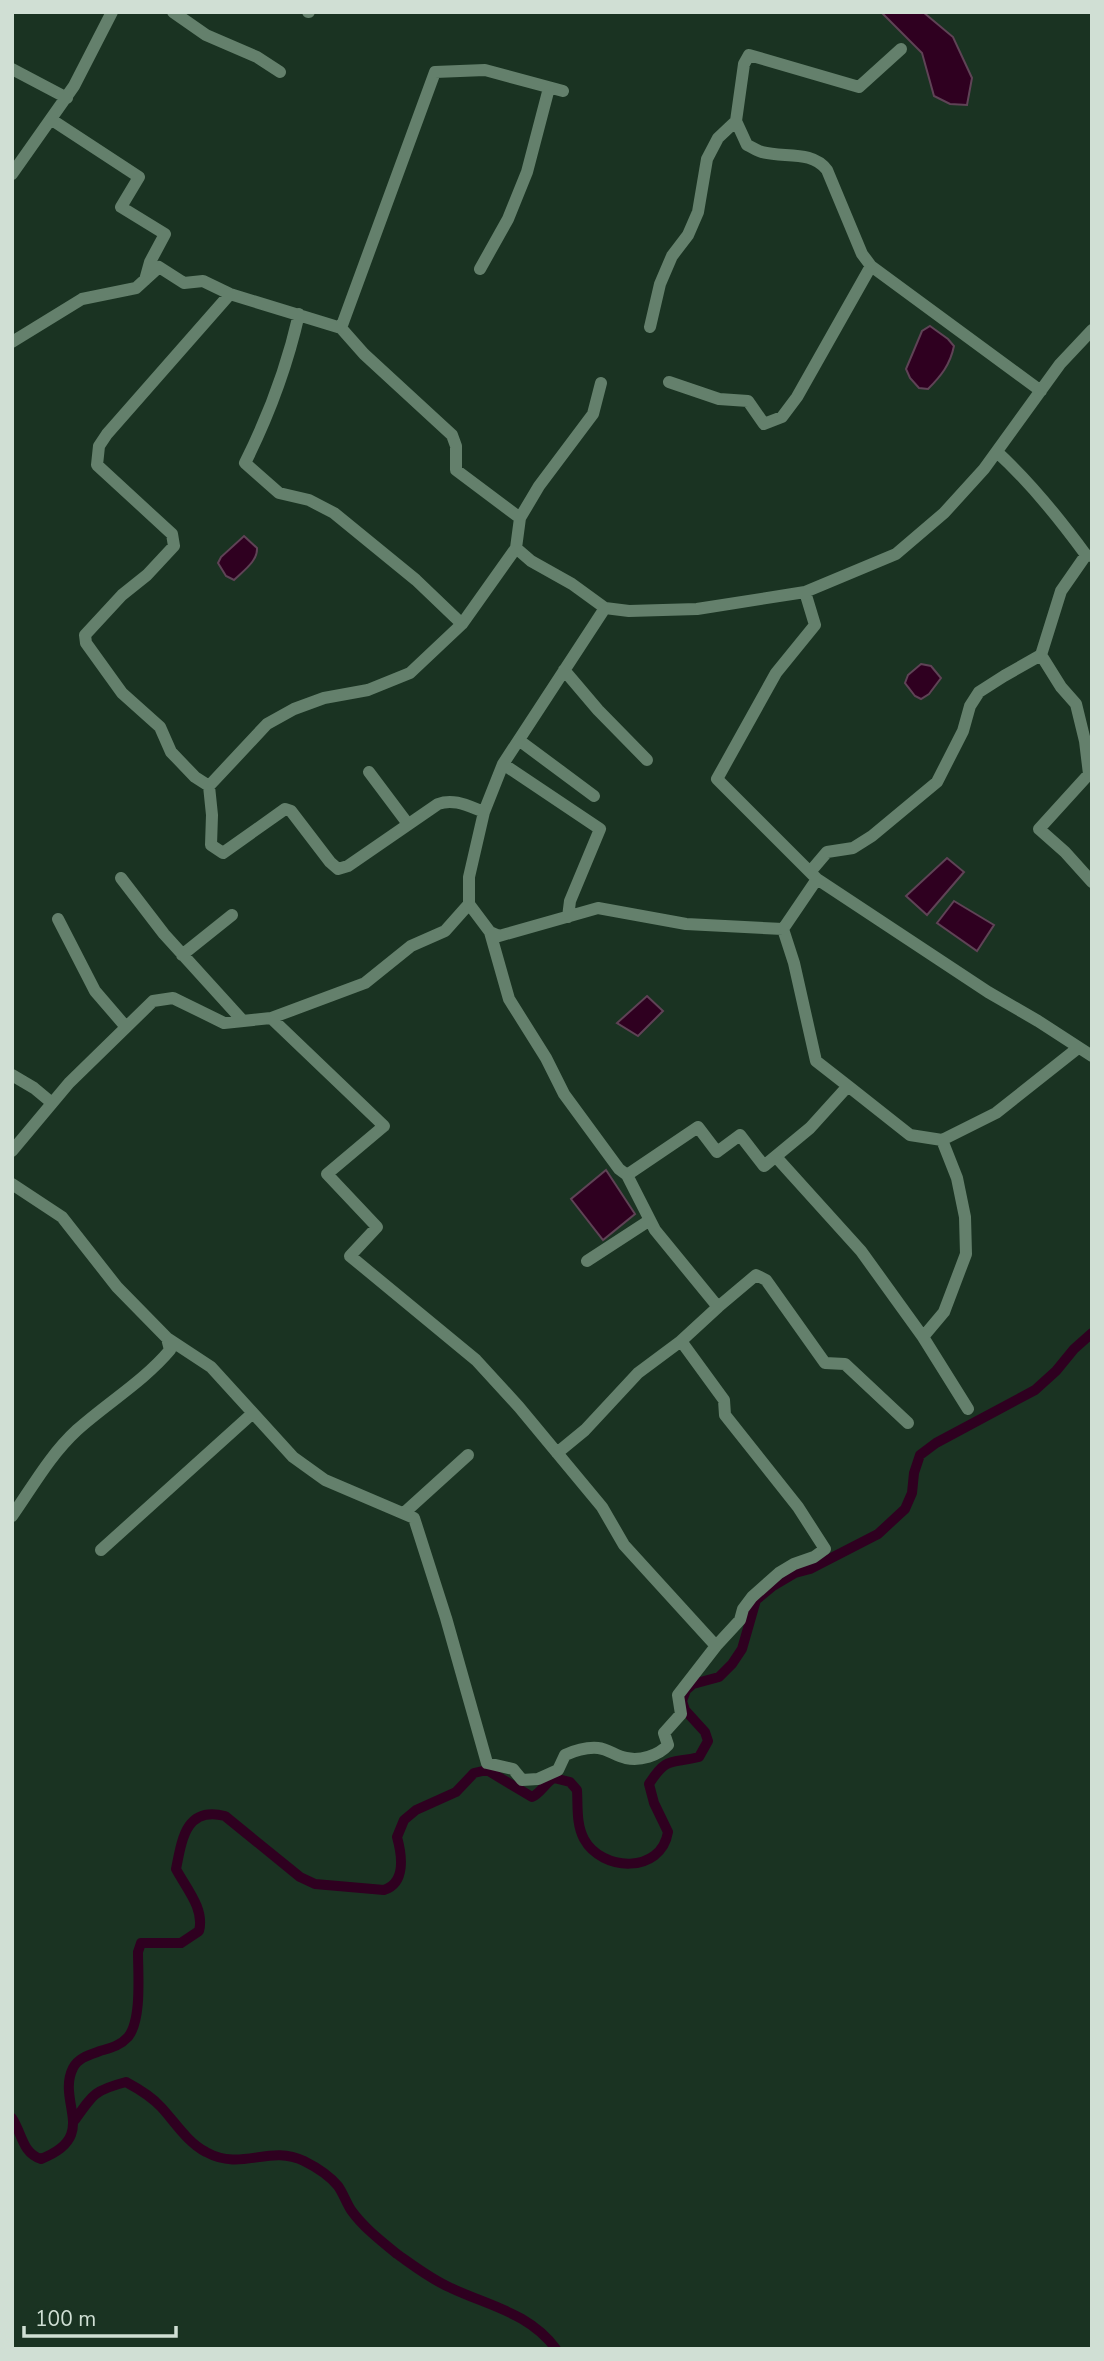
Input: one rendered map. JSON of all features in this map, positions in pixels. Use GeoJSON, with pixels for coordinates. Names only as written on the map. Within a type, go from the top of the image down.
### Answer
{"type":"FeatureCollection","features":[{"type":"Feature","properties":{"kind":"street"},"geometry":{"type":"LineString","coordinates":[[12,174],[66,98],[112,12]]}},
{"type":"Feature","properties":{"kind":"street"},"geometry":{"type":"LineString","coordinates":[[173,12],[205,35],[257,57],[280,72]]}},
{"type":"Feature","properties":{"kind":"street"},"geometry":{"type":"LineString","coordinates":[[901,49],[859,87],[749,55],[744,64],[736,121],[747,145],[762,152],[794,155],[821,162],[827,170],[862,254],[871,266],[1041,390]]}},
{"type":"Feature","properties":{"kind":"street"},"geometry":{"type":"LineString","coordinates":[[12,69],[66,98]]}},
{"type":"Feature","properties":{"kind":"street"},"geometry":{"type":"LineString","coordinates":[[341,328],[435,72],[485,70],[563,91]]}},
{"type":"Feature","properties":{"kind":"street"},"geometry":{"type":"LineString","coordinates":[[480,269],[508,219],[527,172],[549,88]]}},
{"type":"Feature","properties":{"kind":"street"},"geometry":{"type":"LineString","coordinates":[[52,120],[139,177],[121,207],[166,234],[150,262],[145,279]]}},
{"type":"Feature","properties":{"kind":"street"},"geometry":{"type":"LineString","coordinates":[[650,327],[660,284],[698,212],[708,159],[718,138],[736,121]]}},
{"type":"Feature","properties":{"kind":"street"},"geometry":{"type":"LineString","coordinates":[[669,382],[719,399],[748,401],[764,424],[782,417],[812,374],[871,266]]}},
{"type":"Feature","properties":{"kind":"street"},"geometry":{"type":"LineString","coordinates":[[12,342],[82,299],[136,288],[159,267],[184,283],[203,281],[230,294],[341,328],[364,354],[452,435],[456,446],[456,470],[520,518]]}},
{"type":"Feature","properties":{"kind":"street"},"geometry":{"type":"LineString","coordinates":[[230,294],[99,446],[97,465],[172,534],[174,545],[85,635],[86,643],[122,694],[160,727],[171,752],[209,786],[211,845],[223,853],[285,809],[291,811],[338,869],[348,866],[438,804],[447,801],[484,812]]}},
{"type":"Feature","properties":{"kind":"street"},"geometry":{"type":"LineString","coordinates":[[299,314],[290,352],[267,420],[245,463],[279,493],[309,500],[334,513],[416,580],[462,624]]}},
{"type":"Feature","properties":{"kind":"street"},"geometry":{"type":"LineString","coordinates":[[516,548],[531,562],[572,584],[606,608],[629,611],[697,609],[805,592],[896,554],[944,513],[997,452],[1060,364],[1092,330]]}},
{"type":"Feature","properties":{"kind":"street"},"geometry":{"type":"LineString","coordinates":[[209,786],[267,724],[294,709],[324,698],[368,690],[410,673],[462,624],[516,548],[520,518],[539,486],[593,414],[601,383]]}},
{"type":"Feature","properties":{"kind":"street"},"geometry":{"type":"LineString","coordinates":[[997,452],[1018,471],[1089,555],[1061,591],[1041,655],[979,692],[970,706],[963,732],[937,782],[872,836],[853,848],[827,852],[783,929],[794,963],[816,1061],[910,1135],[942,1140],[996,1112],[1078,1048]]}},
{"type":"Feature","properties":{"kind":"street"},"geometry":{"type":"LineString","coordinates":[[805,592],[816,625],[776,673],[717,779],[813,876],[988,992],[1092,1056]]}},
{"type":"Feature","properties":{"kind":"street"},"geometry":{"type":"LineString","coordinates":[[606,608],[503,764],[484,812],[468,877],[470,904],[490,932],[509,999],[546,1058],[564,1094],[619,1169],[627,1175],[655,1230],[718,1307]]}},
{"type":"Feature","properties":{"kind":"street"},"geometry":{"type":"LineString","coordinates":[[1041,655],[1061,687],[1076,704],[1091,775],[1039,829],[1065,852],[1092,882]]}},
{"type":"Feature","properties":{"kind":"street"},"geometry":{"type":"LineString","coordinates":[[565,670],[598,710],[648,760]]}},
{"type":"Feature","properties":{"kind":"street"},"geometry":{"type":"LineString","coordinates":[[520,741],[594,796]]}},
{"type":"Feature","properties":{"kind":"street"},"geometry":{"type":"LineString","coordinates":[[503,764],[600,829],[570,901],[568,917]]}},
{"type":"Feature","properties":{"kind":"street"},"geometry":{"type":"LineString","coordinates":[[369,772],[408,824]]}},
{"type":"Feature","properties":{"kind":"street"},"geometry":{"type":"LineString","coordinates":[[121,878],[182,955],[243,1021]]}},
{"type":"Feature","properties":{"kind":"street"},"geometry":{"type":"LineString","coordinates":[[12,1151],[69,1083],[153,1001],[173,998],[224,1023],[271,1018],[365,984],[411,946],[445,931],[470,904]]}},
{"type":"Feature","properties":{"kind":"street"},"geometry":{"type":"LineString","coordinates":[[490,932],[499,936],[508,935],[598,908],[687,924],[783,929]]}},
{"type":"Feature","properties":{"kind":"street"},"geometry":{"type":"LineString","coordinates":[[182,955],[232,915]]}},
{"type":"Feature","properties":{"kind":"street"},"geometry":{"type":"LineString","coordinates":[[58,919],[95,992],[126,1027]]}},
{"type":"Feature","properties":{"kind":"street"},"geometry":{"type":"LineString","coordinates":[[271,1018],[384,1126],[327,1174],[377,1227],[350,1256],[477,1360],[602,1507],[624,1545],[716,1646]]}},
{"type":"Feature","properties":{"kind":"street"},"geometry":{"type":"LineString","coordinates":[[12,1074],[52,1103]]}},
{"type":"Feature","properties":{"kind":"street"},"geometry":{"type":"LineString","coordinates":[[627,1175],[698,1128],[718,1152],[740,1135],[764,1167],[810,1128],[848,1086]]}},
{"type":"Feature","properties":{"kind":"street"},"geometry":{"type":"LineString","coordinates":[[923,1337],[944,1312],[966,1255],[965,1217],[960,1191],[942,1140]]}},
{"type":"Feature","properties":{"kind":"street"},"geometry":{"type":"LineString","coordinates":[[777,1158],[861,1251],[923,1337],[968,1409]]}},
{"type":"Feature","properties":{"kind":"street"},"geometry":{"type":"LineString","coordinates":[[12,1184],[62,1217],[117,1287],[167,1338],[211,1367],[293,1457],[325,1480],[414,1518],[446,1618],[487,1763],[513,1769],[522,1780],[538,1779],[558,1770],[565,1755],[578,1749],[603,1748],[626,1758],[646,1758],[663,1751],[668,1745],[664,1733],[681,1714],[678,1695],[740,1620],[743,1609],[762,1587],[787,1568],[814,1558],[825,1549],[798,1507],[725,1415],[724,1400],[681,1341]]}},
{"type":"Feature","properties":{"kind":"street"},"geometry":{"type":"LineString","coordinates":[[587,1261],[650,1220]]}},
{"type":"Feature","properties":{"kind":"street"},"geometry":{"type":"LineString","coordinates":[[557,1453],[584,1430],[638,1373],[681,1341],[756,1275],[766,1280],[825,1363],[845,1364],[908,1423]]}},
{"type":"Feature","properties":{"kind":"street"},"geometry":{"type":"LineString","coordinates":[[12,1516],[50,1457],[78,1430],[159,1364],[170,1350],[167,1338]]}},
{"type":"Feature","properties":{"kind":"street"},"geometry":{"type":"LineString","coordinates":[[101,1550],[253,1413]]}},
{"type":"Feature","properties":{"kind":"street"},"geometry":{"type":"LineString","coordinates":[[404,1513],[468,1455]]}},
{"type":"Feature","properties":{"kind":"shaded area"},"geometry":{"type":"Polygon","coordinates":[[[881,12],[923,12],[953,37],[972,78],[967,105],[950,104],[934,96],[922,53],[881,12]]]}},
{"type":"Feature","properties":{"kind":"shaded area"},"geometry":{"type":"Polygon","coordinates":[[[930,326],[954,346],[944,370],[928,389],[919,388],[906,369],[922,331],[930,326]]]}},
{"type":"Feature","properties":{"kind":"shaded area"},"geometry":{"type":"Polygon","coordinates":[[[244,536],[257,548],[257,553],[249,566],[234,580],[226,576],[218,563],[244,536]]]}},
{"type":"Feature","properties":{"kind":"shaded area"},"geometry":{"type":"Polygon","coordinates":[[[921,664],[931,666],[941,678],[929,694],[921,699],[915,696],[905,683],[908,675],[921,664]]]}},
{"type":"Feature","properties":{"kind":"shaded area"},"geometry":{"type":"Polygon","coordinates":[[[947,858],[964,872],[927,915],[906,896],[947,858]]]}},
{"type":"Feature","properties":{"kind":"shaded area"},"geometry":{"type":"Polygon","coordinates":[[[954,901],[994,925],[977,951],[937,923],[954,901]]]}},
{"type":"Feature","properties":{"kind":"shaded area"},"geometry":{"type":"Polygon","coordinates":[[[647,996],[663,1011],[638,1036],[617,1023],[647,996]]]}},
{"type":"Feature","properties":{"kind":"shaded area"},"geometry":{"type":"Polygon","coordinates":[[[606,1170],[635,1214],[603,1240],[571,1199],[606,1170]]]}},
{"type":"Feature","properties":{"kind":"waterway"},"geometry":{"type":"LineString","coordinates":[[12,2118],[26,2147],[41,2159],[59,2150],[68,2140],[73,2129],[69,2093],[73,2068],[84,2057],[122,2043],[132,2029],[137,2008],[138,1952],[141,1943],[181,1943],[199,1931],[197,1907],[176,1869],[184,1836],[194,1820],[202,1816],[225,1816],[300,1877],[315,1884],[384,1890],[391,1886],[399,1875],[401,1860],[397,1837],[404,1820],[416,1810],[456,1792],[474,1773],[487,1770],[532,1797],[554,1778],[570,1782],[577,1790],[581,1833],[592,1850],[604,1858],[630,1864],[654,1855],[663,1846],[668,1832],[654,1803],[649,1784],[665,1765],[699,1757],[708,1741],[705,1732],[685,1710],[682,1701],[686,1690],[693,1684],[719,1677],[732,1664],[742,1649],[756,1600],[795,1573],[810,1569],[878,1534],[905,1509],[912,1493],[914,1473],[920,1455],[936,1443],[1035,1390],[1092,1333]]}},
{"type":"Feature","properties":{"kind":"waterway"},"geometry":{"type":"LineString","coordinates":[[75,2120],[96,2094],[126,2082],[153,2099],[187,2137],[206,2152],[232,2159],[279,2155],[304,2161],[334,2182],[356,2216],[372,2234],[397,2254],[444,2285],[521,2319],[546,2337],[556,2349]]}}]}
